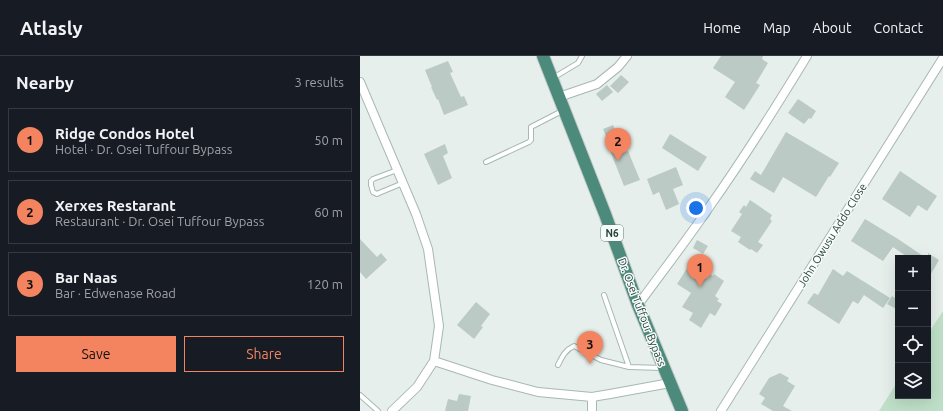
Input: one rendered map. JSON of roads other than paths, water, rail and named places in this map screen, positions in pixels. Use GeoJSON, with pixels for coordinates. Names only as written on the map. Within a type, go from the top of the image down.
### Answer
{"type":"FeatureCollection","features":[{"type":"Feature","properties":{"kind":"highway","name":"Dr. Osei Tuffour Bypass"},"geometry":{"type":"LineString","coordinates":[[543,56],[605,214],[638,305],[682,411]]}},
{"type":"Feature","properties":{"kind":"street"},"geometry":{"type":"LineString","coordinates":[[560,97],[598,84],[618,67],[627,56]]}},
{"type":"Feature","properties":{"kind":"street"},"geometry":{"type":"LineString","coordinates":[[638,305],[729,179],[807,56]]}},
{"type":"Feature","properties":{"kind":"street","name":"John Owusu Addo Close"},"geometry":{"type":"LineString","coordinates":[[721,411],[943,58]]}},
{"type":"Feature","properties":{"kind":"street"},"geometry":{"type":"LineString","coordinates":[[360,83],[398,170],[416,214],[428,249],[439,326],[434,361],[417,387],[392,411]]}},
{"type":"Feature","properties":{"kind":"street"},"geometry":{"type":"LineString","coordinates":[[434,361],[492,380],[538,392],[592,397],[670,383]]}},
{"type":"Feature","properties":{"kind":"street"},"geometry":{"type":"LineString","coordinates":[[592,397],[592,411]]}},
{"type":"Feature","properties":{"kind":"lane"},"geometry":{"type":"LineString","coordinates":[[552,78],[578,64],[582,56]]}},
{"type":"Feature","properties":{"kind":"lane"},"geometry":{"type":"LineString","coordinates":[[486,162],[529,142],[531,140],[532,127],[564,110]]}},
{"type":"Feature","properties":{"kind":"lane"},"geometry":{"type":"LineString","coordinates":[[398,170],[373,179],[371,181],[373,192],[377,194],[403,183]]}},
{"type":"Feature","properties":{"kind":"lane"},"geometry":{"type":"LineString","coordinates":[[604,295],[629,367]]}},
{"type":"Feature","properties":{"kind":"lane"},"geometry":{"type":"LineString","coordinates":[[558,366],[569,348],[574,346],[601,360],[629,367],[664,368]]}},
{"type":"Feature","properties":{"kind":"lane"},"geometry":{"type":"LineString","coordinates":[[360,395],[378,411]]}},
{"type":"Feature","properties":{"kind":"place","name":"Xerxes Restarant"},"geometry":{"type":"Point","coordinates":[618,161]}},
{"type":"Feature","properties":{"kind":"place","name":"Ridge Condos Hotel"},"geometry":{"type":"Point","coordinates":[700,287]}},
{"type":"Feature","properties":{"kind":"place","name":"Bar Naas"},"geometry":{"type":"Point","coordinates":[590,364]}}]}
